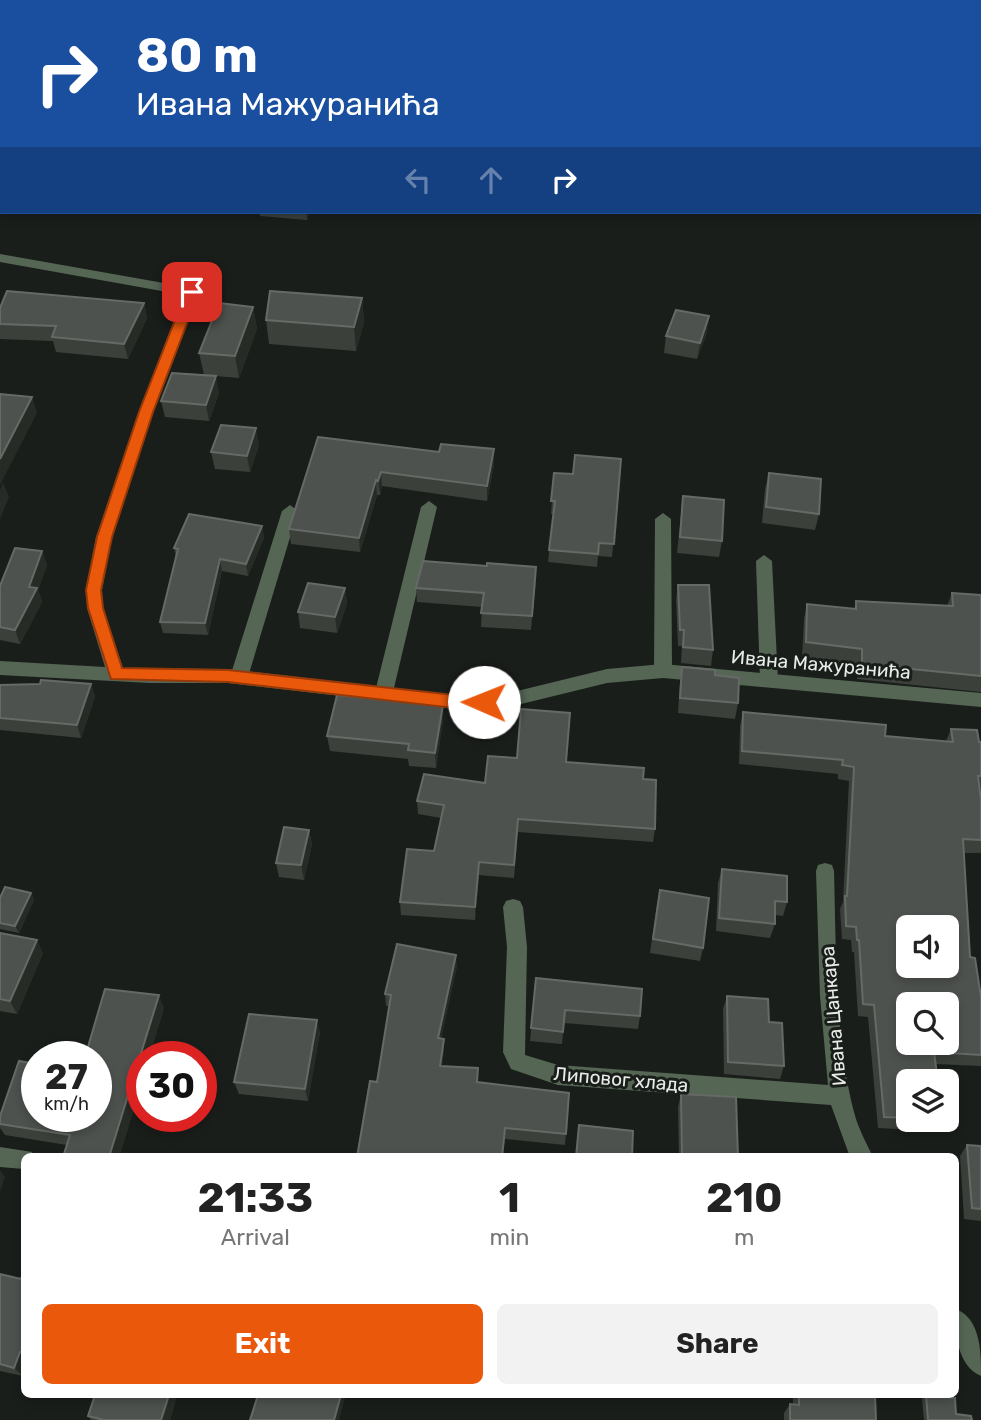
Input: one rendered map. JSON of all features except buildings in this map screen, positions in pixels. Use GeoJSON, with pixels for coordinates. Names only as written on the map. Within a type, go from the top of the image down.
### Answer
{"type":"FeatureCollection","features":[{"type":"Feature","properties":{"kind":"street"},"geometry":{"type":"LineString","coordinates":[[0,258],[192,292],[146,412],[102,551],[94,590],[95,608],[116,674]]}},
{"type":"Feature","properties":{"kind":"street"},"geometry":{"type":"LineString","coordinates":[[384,692],[429,507]]}},
{"type":"Feature","properties":{"kind":"street"},"geometry":{"type":"LineString","coordinates":[[239,677],[290,510]]}},
{"type":"Feature","properties":{"kind":"street"},"geometry":{"type":"LineString","coordinates":[[663,519],[663,671]]}},
{"type":"Feature","properties":{"kind":"street"},"geometry":{"type":"LineString","coordinates":[[764,561],[769,681]]}},
{"type":"Feature","properties":{"kind":"street","name":"Ивана Мажуранића"},"geometry":{"type":"LineString","coordinates":[[0,668],[239,677],[454,702],[509,700],[607,676],[663,671],[981,699]]}},
{"type":"Feature","properties":{"kind":"street","name":"Ивана Цанкара"},"geometry":{"type":"LineString","coordinates":[[825,871],[827,972],[839,1096],[849,1135],[860,1153]]}},
{"type":"Feature","properties":{"kind":"street","name":"Липовог хлада"},"geometry":{"type":"LineString","coordinates":[[513,907],[517,947],[513,1052],[518,1062],[558,1075],[839,1096]]}},
{"type":"Feature","properties":{"kind":"street"},"geometry":{"type":"LineString","coordinates":[[0,1157],[21,1159]]}},
{"type":"Feature","properties":{"kind":"street"},"geometry":{"type":"LineString","coordinates":[[959,1325],[981,1364]]}},
{"type":"Feature","properties":{"kind":"route"},"geometry":{"type":"LineString","coordinates":[[192,292],[146,412],[104,537],[94,590],[95,608],[116,674],[228,676],[454,702],[484,702]]}}]}
